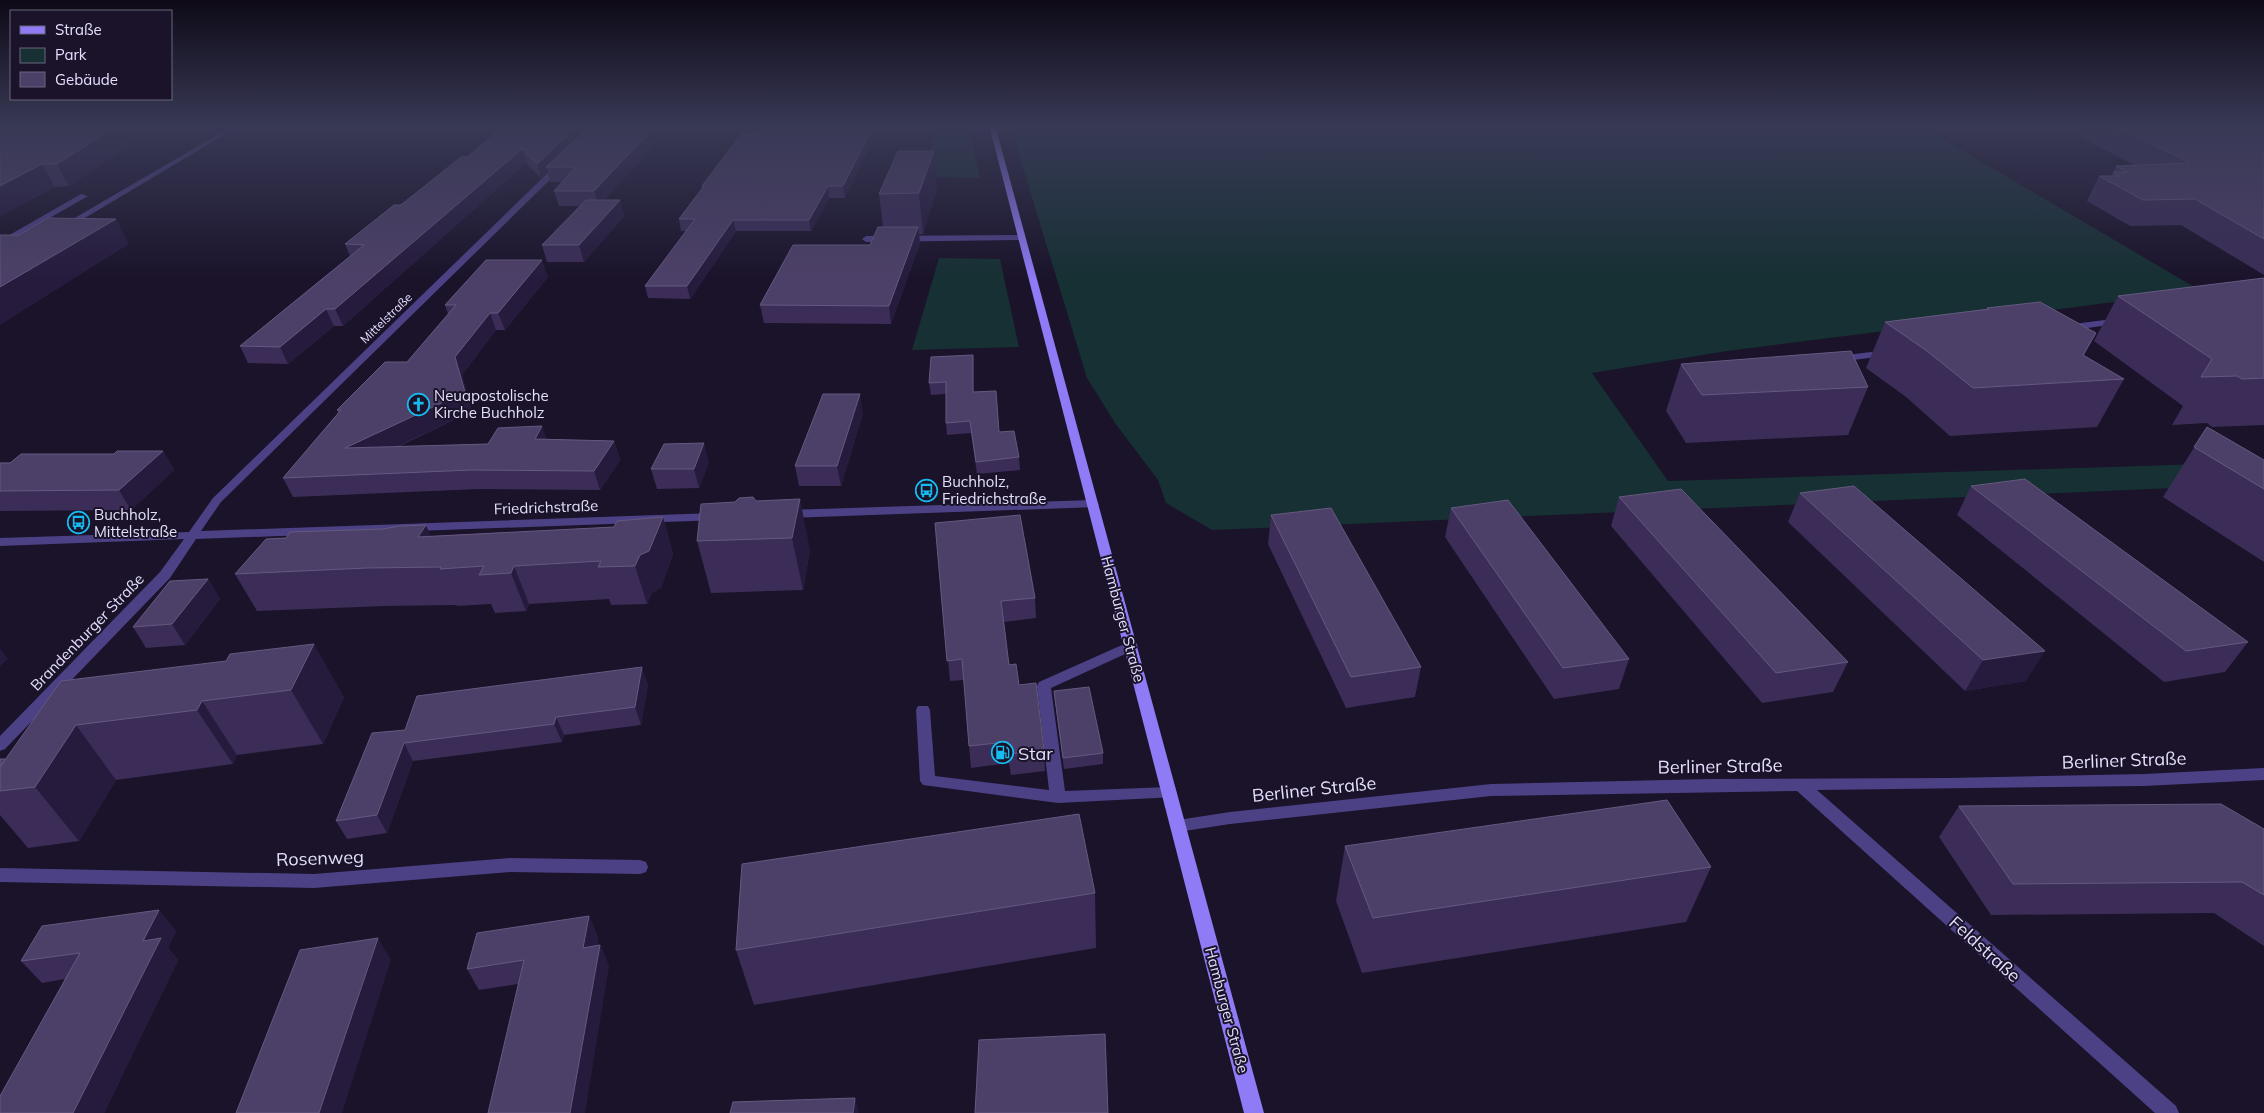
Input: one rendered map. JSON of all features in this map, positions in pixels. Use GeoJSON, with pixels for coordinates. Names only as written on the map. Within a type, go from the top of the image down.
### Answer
{"type":"FeatureCollection","features":[{"type":"Feature","properties":{"kind":"main road","name":"Hamburger Straße"},"geometry":{"type":"LineString","coordinates":[[1006,177],[1254,1113]]}},
{"type":"Feature","properties":{"kind":"street"},"geometry":{"type":"LineString","coordinates":[[54,233],[150,177]]}},
{"type":"Feature","properties":{"kind":"street","name":"Mittelstraße"},"geometry":{"type":"LineString","coordinates":[[191,535],[217,500],[549,177]]}},
{"type":"Feature","properties":{"kind":"street"},"geometry":{"type":"LineString","coordinates":[[10,238],[84,196]]}},
{"type":"Feature","properties":{"kind":"street"},"geometry":{"type":"LineString","coordinates":[[0,237],[28,238]]}},
{"type":"Feature","properties":{"kind":"street"},"geometry":{"type":"LineString","coordinates":[[866,240],[1022,238]]}},
{"type":"Feature","properties":{"kind":"street"},"geometry":{"type":"LineString","coordinates":[[2057,329],[2135,319]]}},
{"type":"Feature","properties":{"kind":"street"},"geometry":{"type":"LineString","coordinates":[[1831,360],[1900,351]]}},
{"type":"Feature","properties":{"kind":"street"},"geometry":{"type":"LineString","coordinates":[[774,515],[1093,504]]}},
{"type":"Feature","properties":{"kind":"street","name":"Friedrichstraße"},"geometry":{"type":"LineString","coordinates":[[0,542],[724,516]]}},
{"type":"Feature","properties":{"kind":"street","name":"Brandenburger Straße"},"geometry":{"type":"LineString","coordinates":[[0,745],[165,575],[191,535]]}},
{"type":"Feature","properties":{"kind":"street"},"geometry":{"type":"LineString","coordinates":[[1058,797],[1044,686],[1130,646]]}},
{"type":"Feature","properties":{"kind":"street"},"geometry":{"type":"LineString","coordinates":[[923,710],[928,781],[1058,797],[1169,793]]}},
{"type":"Feature","properties":{"kind":"street","name":"Berliner Straße"},"geometry":{"type":"LineString","coordinates":[[1178,826],[1230,818],[1491,790],[2124,781],[2264,774]]}},
{"type":"Feature","properties":{"kind":"street","name":"Feldstraße"},"geometry":{"type":"LineString","coordinates":[[1801,785],[2170,1113]]}},
{"type":"Feature","properties":{"kind":"street","name":"Rosenweg"},"geometry":{"type":"LineString","coordinates":[[0,875],[314,880],[510,865],[640,867]]}},
{"type":"Feature","properties":{"kind":"green space"},"geometry":{"type":"Polygon","coordinates":[[[912,177],[980,177],[980,178],[912,177]]]}},
{"type":"Feature","properties":{"kind":"green space"},"geometry":{"type":"Polygon","coordinates":[[[1026,177],[2007,177],[2201,291],[1727,351],[1592,373],[1668,481],[2264,462],[2264,484],[1212,530],[1166,503],[1158,480],[1115,423],[1087,378],[1026,177]]]}},
{"type":"Feature","properties":{"kind":"green space"},"geometry":{"type":"Polygon","coordinates":[[[939,258],[1000,259],[1019,347],[912,350],[939,258]]]}},
{"type":"Feature","properties":{"kind":"building"},"geometry":{"type":"Polygon","coordinates":[[[0,177],[17,177],[0,186],[0,177]]]}},
{"type":"Feature","properties":{"kind":"building"},"geometry":{"type":"Polygon","coordinates":[[[436,177],[489,177],[335,309],[326,309],[280,347],[240,346],[364,245],[345,244],[394,205],[401,205],[436,177]]]}},
{"type":"Feature","properties":{"kind":"building"},"geometry":{"type":"Polygon","coordinates":[[[567,177],[607,177],[594,191],[554,191],[567,177]]]}},
{"type":"Feature","properties":{"kind":"building"},"geometry":{"type":"Polygon","coordinates":[[[709,177],[848,177],[843,186],[828,186],[809,220],[733,220],[687,286],[645,286],[695,219],[679,219],[704,186],[702,186],[709,177]]]}},
{"type":"Feature","properties":{"kind":"building"},"geometry":{"type":"Polygon","coordinates":[[[887,177],[925,177],[919,193],[879,194],[887,177]]]}},
{"type":"Feature","properties":{"kind":"building"},"geometry":{"type":"Polygon","coordinates":[[[2101,177],[2264,177],[2264,239],[2195,199],[2143,200],[2101,177]]]}},
{"type":"Feature","properties":{"kind":"building"},"geometry":{"type":"Polygon","coordinates":[[[586,200],[620,200],[579,245],[542,245],[586,200]]]}},
{"type":"Feature","properties":{"kind":"building"},"geometry":{"type":"Polygon","coordinates":[[[48,218],[116,219],[0,287],[0,235],[19,235],[48,218]]]}},
{"type":"Feature","properties":{"kind":"building"},"geometry":{"type":"Polygon","coordinates":[[[878,227],[918,227],[889,306],[760,305],[793,245],[870,245],[878,227]]]}},
{"type":"Feature","properties":{"kind":"building"},"geometry":{"type":"Polygon","coordinates":[[[486,260],[542,260],[498,313],[490,313],[455,357],[465,392],[345,448],[488,444],[498,428],[542,426],[535,439],[614,441],[594,471],[471,470],[283,478],[341,410],[337,410],[385,362],[407,362],[456,305],[445,305],[486,260]]]}},
{"type":"Feature","properties":{"kind":"building"},"geometry":{"type":"Polygon","coordinates":[[[2264,278],[2264,378],[2242,379],[2237,376],[2201,377],[2212,359],[2118,296],[2264,278]]]}},
{"type":"Feature","properties":{"kind":"building"},"geometry":{"type":"Polygon","coordinates":[[[2040,302],[2096,333],[2083,355],[2124,379],[1973,388],[1927,351],[1885,322],[1989,309],[1987,308],[2040,302]]]}},
{"type":"Feature","properties":{"kind":"building"},"geometry":{"type":"Polygon","coordinates":[[[1851,351],[1868,387],[1702,395],[1681,364],[1851,351]]]}},
{"type":"Feature","properties":{"kind":"building"},"geometry":{"type":"Polygon","coordinates":[[[973,355],[973,392],[996,391],[999,432],[1014,431],[1019,457],[976,462],[970,421],[946,423],[946,382],[929,383],[931,357],[973,355]]]}},
{"type":"Feature","properties":{"kind":"building"},"geometry":{"type":"Polygon","coordinates":[[[823,394],[860,394],[837,466],[795,466],[823,394]]]}},
{"type":"Feature","properties":{"kind":"building"},"geometry":{"type":"Polygon","coordinates":[[[2207,427],[2264,460],[2264,489],[2194,447],[2207,427]]]}},
{"type":"Feature","properties":{"kind":"building"},"geometry":{"type":"Polygon","coordinates":[[[704,443],[694,469],[651,469],[664,444],[704,443]]]}},
{"type":"Feature","properties":{"kind":"building"},"geometry":{"type":"Polygon","coordinates":[[[117,451],[163,451],[119,490],[0,491],[0,463],[10,463],[21,454],[114,454],[117,451]]]}},
{"type":"Feature","properties":{"kind":"building"},"geometry":{"type":"Polygon","coordinates":[[[2025,479],[2248,642],[2186,651],[1971,486],[2025,479]]]}},
{"type":"Feature","properties":{"kind":"building"},"geometry":{"type":"Polygon","coordinates":[[[1854,486],[2045,651],[1983,660],[1800,493],[1854,486]]]}},
{"type":"Feature","properties":{"kind":"building"},"geometry":{"type":"Polygon","coordinates":[[[1681,489],[1848,662],[1776,673],[1619,497],[1681,489]]]}},
{"type":"Feature","properties":{"kind":"building"},"geometry":{"type":"Polygon","coordinates":[[[753,497],[756,501],[800,499],[792,538],[697,541],[701,504],[735,502],[739,498],[753,497]]]}},
{"type":"Feature","properties":{"kind":"building"},"geometry":{"type":"Polygon","coordinates":[[[1508,500],[1629,659],[1563,668],[1451,508],[1508,500]]]}},
{"type":"Feature","properties":{"kind":"building"},"geometry":{"type":"Polygon","coordinates":[[[1331,508],[1421,667],[1351,677],[1271,515],[1331,508]]]}},
{"type":"Feature","properties":{"kind":"building"},"geometry":{"type":"Polygon","coordinates":[[[1020,515],[1035,598],[1001,601],[1009,665],[1016,664],[1019,685],[1036,683],[1044,750],[1009,754],[1007,742],[969,746],[962,659],[947,661],[935,523],[1020,515]]]}},
{"type":"Feature","properties":{"kind":"building"},"geometry":{"type":"Polygon","coordinates":[[[663,517],[649,551],[640,555],[635,566],[598,567],[601,561],[514,566],[511,573],[479,575],[484,566],[440,569],[441,567],[367,568],[235,574],[266,539],[286,538],[290,532],[383,529],[426,525],[418,537],[614,527],[617,521],[663,517]]]}},
{"type":"Feature","properties":{"kind":"building"},"geometry":{"type":"Polygon","coordinates":[[[208,579],[172,624],[133,627],[170,581],[208,579]]]}},
{"type":"Feature","properties":{"kind":"building"},"geometry":{"type":"Polygon","coordinates":[[[314,644],[291,690],[202,701],[197,710],[76,725],[35,787],[0,791],[0,767],[61,681],[226,661],[230,654],[314,644]]]}},
{"type":"Feature","properties":{"kind":"building"},"geometry":{"type":"Polygon","coordinates":[[[642,667],[635,707],[556,717],[554,724],[404,743],[377,815],[336,821],[372,733],[405,730],[417,696],[642,667]]]}},
{"type":"Feature","properties":{"kind":"building"},"geometry":{"type":"Polygon","coordinates":[[[1089,687],[1103,753],[1063,758],[1054,691],[1089,687]]]}},
{"type":"Feature","properties":{"kind":"building"},"geometry":{"type":"Polygon","coordinates":[[[0,759],[6,759],[0,767],[0,759]]]}},
{"type":"Feature","properties":{"kind":"building"},"geometry":{"type":"Polygon","coordinates":[[[1667,800],[1711,867],[1373,918],[1345,846],[1667,800]]]}},
{"type":"Feature","properties":{"kind":"building"},"geometry":{"type":"Polygon","coordinates":[[[2221,804],[2264,829],[2264,895],[2242,882],[2013,884],[1959,806],[2221,804]]]}},
{"type":"Feature","properties":{"kind":"building"},"geometry":{"type":"Polygon","coordinates":[[[1079,814],[1095,893],[736,950],[742,864],[1079,814]]]}},
{"type":"Feature","properties":{"kind":"building"},"geometry":{"type":"Polygon","coordinates":[[[159,910],[143,941],[161,938],[73,1113],[0,1113],[0,1096],[80,953],[21,961],[42,926],[159,910]]]}},
{"type":"Feature","properties":{"kind":"building"},"geometry":{"type":"Polygon","coordinates":[[[589,916],[583,948],[600,945],[570,1113],[488,1113],[524,960],[467,969],[477,933],[589,916]]]}},
{"type":"Feature","properties":{"kind":"building"},"geometry":{"type":"Polygon","coordinates":[[[378,938],[319,1113],[236,1113],[300,950],[378,938]]]}},
{"type":"Feature","properties":{"kind":"building"},"geometry":{"type":"Polygon","coordinates":[[[1105,1034],[1108,1113],[975,1113],[979,1040],[1105,1034]]]}},
{"type":"Feature","properties":{"kind":"building"},"geometry":{"type":"Polygon","coordinates":[[[855,1098],[853,1113],[730,1113],[733,1102],[855,1098]]]}},
{"type":"Feature","properties":{"kind":"place","name":"Neuapostolische Kirche Buchholz"},"geometry":{"type":"Point","coordinates":[418,404]}},
{"type":"Feature","properties":{"kind":"place","name":"Buchholz, Friedrichstraße"},"geometry":{"type":"Point","coordinates":[926,490]}},
{"type":"Feature","properties":{"kind":"place","name":"Buchholz, Mittelstraße"},"geometry":{"type":"Point","coordinates":[78,523]}},
{"type":"Feature","properties":{"kind":"place","name":"Star"},"geometry":{"type":"Point","coordinates":[1002,753]}}]}
